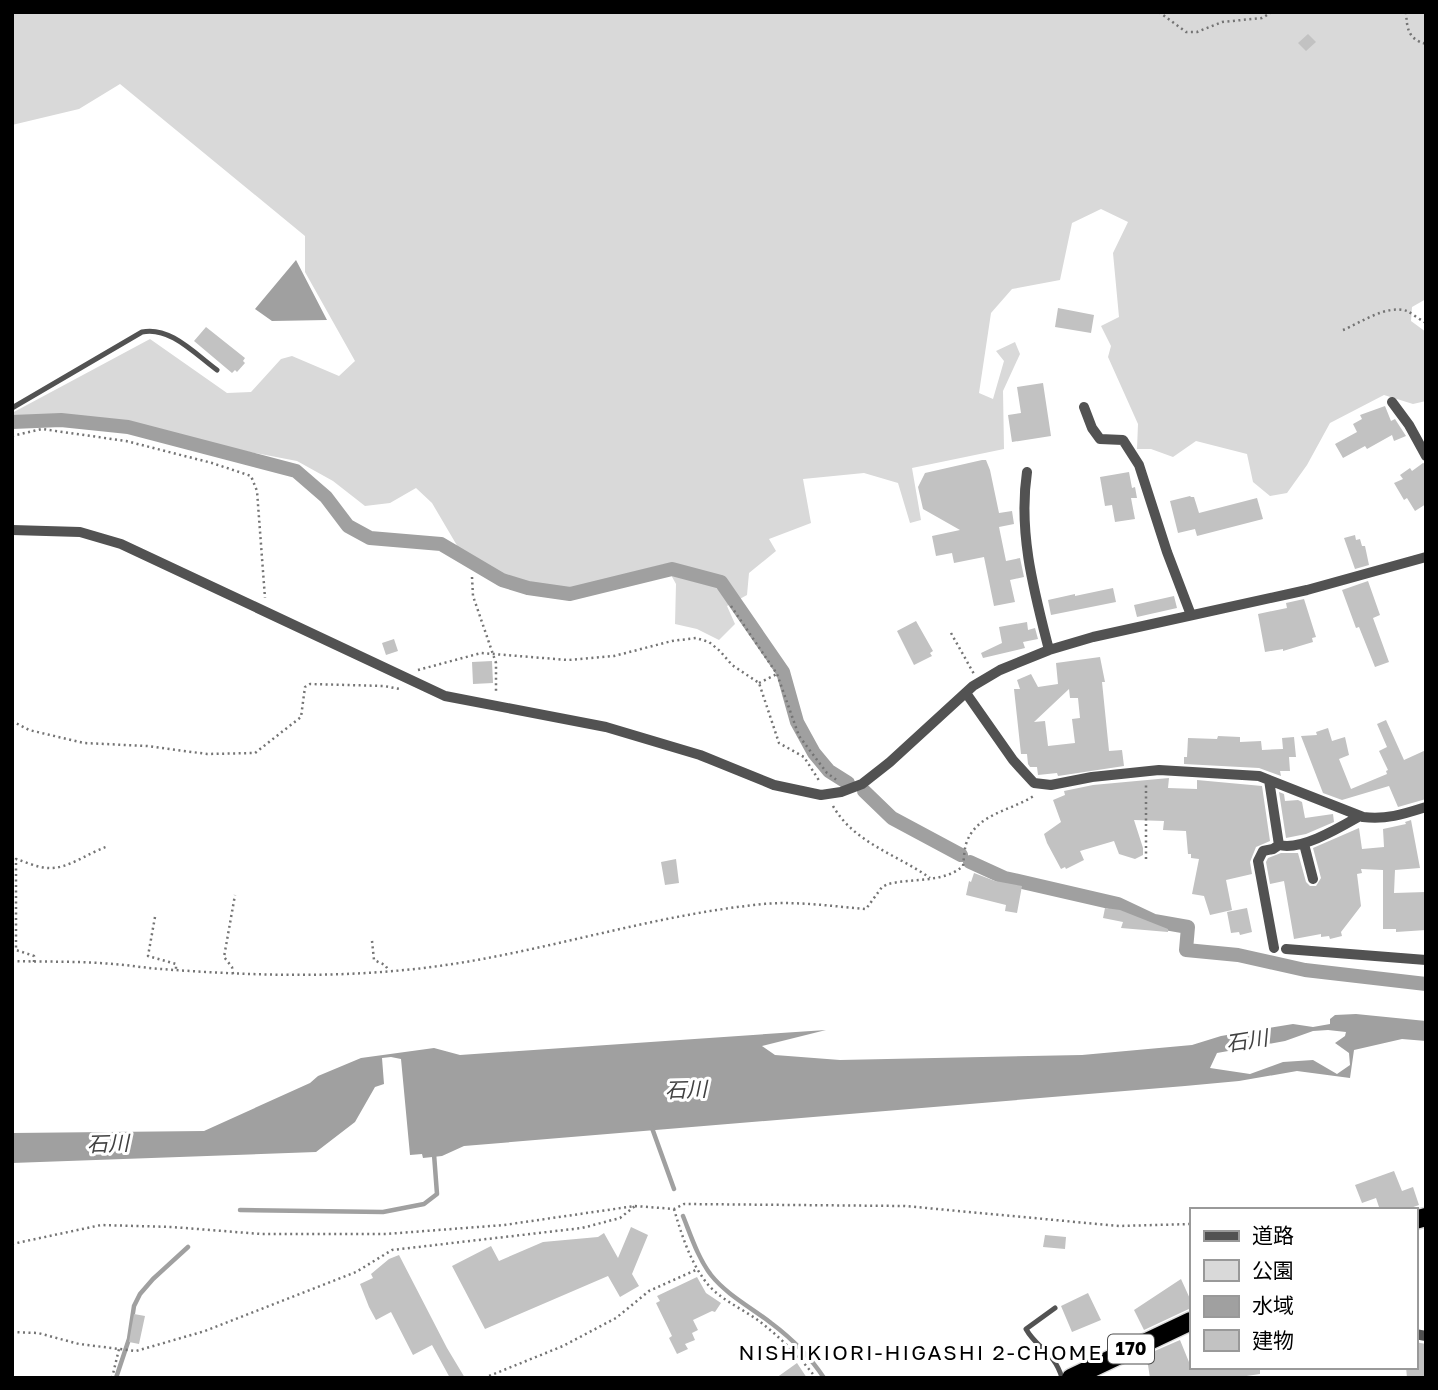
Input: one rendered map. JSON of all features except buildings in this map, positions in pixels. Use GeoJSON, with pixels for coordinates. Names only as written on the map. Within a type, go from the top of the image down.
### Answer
{"type":"FeatureCollection","features":[{"type":"Feature","properties":{"kind":"highway","name":"170"},"geometry":{"type":"LineString","coordinates":[[1071,1378],[1190,1321]]}},
{"type":"Feature","properties":{"kind":"street"},"geometry":{"type":"LineString","coordinates":[[1392,402],[1409,425],[1426,456]]}},
{"type":"Feature","properties":{"kind":"street"},"geometry":{"type":"LineString","coordinates":[[1084,407],[1092,428],[1100,439],[1123,440],[1139,465],[1191,615]]}},
{"type":"Feature","properties":{"kind":"street"},"geometry":{"type":"LineString","coordinates":[[1027,472],[1023,504],[1026,541],[1035,595],[1049,650]]}},
{"type":"Feature","properties":{"kind":"street"},"geometry":{"type":"LineString","coordinates":[[12,530],[80,532],[100,537],[444,696],[617,730],[700,755],[774,785],[802,792],[827,794],[862,784],[979,683],[1000,670],[1049,650],[1093,637],[1369,574],[1426,557]]}},
{"type":"Feature","properties":{"kind":"street"},"geometry":{"type":"LineString","coordinates":[[966,693],[1025,776],[1034,783],[1051,785],[1146,771],[1259,776],[1360,816],[1379,819],[1425,810]]}},
{"type":"Feature","properties":{"kind":"street"},"geometry":{"type":"LineString","coordinates":[[1269,780],[1279,845]]}},
{"type":"Feature","properties":{"kind":"street"},"geometry":{"type":"LineString","coordinates":[[1273,948],[1258,861],[1263,851],[1279,845],[1291,848],[1304,844],[1360,816]]}},
{"type":"Feature","properties":{"kind":"street"},"geometry":{"type":"LineString","coordinates":[[1304,844],[1312,879]]}},
{"type":"Feature","properties":{"kind":"street"},"geometry":{"type":"LineString","coordinates":[[1286,948],[1426,960]]}},
{"type":"Feature","properties":{"kind":"lane"},"geometry":{"type":"LineString","coordinates":[[12,408],[142,332],[155,329],[170,335],[217,370]]}},
{"type":"Feature","properties":{"kind":"lane"},"geometry":{"type":"LineString","coordinates":[[1055,1308],[1026,1329],[1051,1355],[1062,1378]]}},
{"type":"Feature","properties":{"kind":"path"},"geometry":{"type":"LineString","coordinates":[[1159,12],[1186,32],[1197,32],[1222,22],[1262,18],[1272,12]]}},
{"type":"Feature","properties":{"kind":"path"},"geometry":{"type":"LineString","coordinates":[[1406,12],[1407,30],[1411,37],[1426,44]]}},
{"type":"Feature","properties":{"kind":"path"},"geometry":{"type":"LineString","coordinates":[[1343,330],[1383,312],[1394,310],[1406,311],[1426,323]]}},
{"type":"Feature","properties":{"kind":"path"},"geometry":{"type":"LineString","coordinates":[[12,436],[42,429],[126,441],[251,476],[257,491],[266,612]]}},
{"type":"Feature","properties":{"kind":"path"},"geometry":{"type":"LineString","coordinates":[[471,577],[473,596],[496,663],[494,707]]}},
{"type":"Feature","properties":{"kind":"path"},"geometry":{"type":"LineString","coordinates":[[731,606],[778,674],[799,736],[827,773],[849,789]]}},
{"type":"Feature","properties":{"kind":"path"},"geometry":{"type":"LineString","coordinates":[[951,633],[979,683]]}},
{"type":"Feature","properties":{"kind":"path"},"geometry":{"type":"LineString","coordinates":[[410,679],[416,671],[481,653],[568,660],[614,656],[672,641],[696,638],[715,646],[732,664],[759,683],[779,743],[804,757],[840,818],[865,839],[930,878]]}},
{"type":"Feature","properties":{"kind":"path"},"geometry":{"type":"LineString","coordinates":[[759,683],[778,674]]}},
{"type":"Feature","properties":{"kind":"path"},"geometry":{"type":"LineString","coordinates":[[12,721],[29,730],[84,743],[147,746],[207,754],[255,753],[301,717],[305,687],[310,684],[384,686],[418,694],[424,686]]}},
{"type":"Feature","properties":{"kind":"path"},"geometry":{"type":"LineString","coordinates":[[1146,771],[1146,859]]}},
{"type":"Feature","properties":{"kind":"path"},"geometry":{"type":"LineString","coordinates":[[12,961],[110,963],[233,974],[328,975],[389,971],[510,955],[670,919],[756,904],[788,903],[866,909],[881,887],[888,884],[956,873],[963,866],[965,846],[980,824],[994,813],[1027,801],[1041,791],[1042,784]]}},
{"type":"Feature","properties":{"kind":"path"},"geometry":{"type":"LineString","coordinates":[[34,962],[34,956],[16,950],[16,859],[47,869],[55,868],[106,846]]}},
{"type":"Feature","properties":{"kind":"path"},"geometry":{"type":"LineString","coordinates":[[233,974],[232,967],[224,957],[235,895]]}},
{"type":"Feature","properties":{"kind":"path"},"geometry":{"type":"LineString","coordinates":[[155,917],[148,956],[176,964],[176,970]]}},
{"type":"Feature","properties":{"kind":"path"},"geometry":{"type":"LineString","coordinates":[[372,941],[374,960],[385,965],[389,971]]}},
{"type":"Feature","properties":{"kind":"path"},"geometry":{"type":"LineString","coordinates":[[12,1244],[101,1225],[261,1234],[386,1234],[504,1225],[635,1206],[674,1209],[684,1204],[905,1206],[1119,1226],[1190,1224]]}},
{"type":"Feature","properties":{"kind":"path"},"geometry":{"type":"LineString","coordinates":[[12,1332],[38,1333],[79,1344],[128,1350],[156,1347],[205,1331],[356,1272],[393,1250],[582,1228],[620,1218],[635,1206]]}},
{"type":"Feature","properties":{"kind":"path"},"geometry":{"type":"LineString","coordinates":[[674,1209],[686,1243],[704,1280],[718,1294],[773,1332],[816,1378]]}},
{"type":"Feature","properties":{"kind":"path"},"geometry":{"type":"LineString","coordinates":[[484,1378],[563,1346],[615,1318],[649,1291],[698,1269]]}},
{"type":"Feature","properties":{"kind":"path"},"geometry":{"type":"LineString","coordinates":[[112,1378],[120,1349]]}},
{"type":"Feature","properties":{"kind":"green space"},"geometry":{"type":"Polygon","coordinates":[[[12,12],[1426,12],[1426,299],[1412,307],[1411,321],[1426,332],[1426,401],[1413,404],[1384,395],[1330,423],[1307,465],[1287,493],[1270,496],[1253,482],[1247,454],[1196,441],[1173,457],[1151,449],[1137,449],[1138,424],[1108,357],[1111,346],[1101,326],[1119,317],[1113,253],[1128,222],[1101,209],[1072,223],[1060,280],[1012,289],[991,313],[979,393],[993,399],[1004,361],[996,351],[1015,342],[1020,354],[1003,391],[1004,449],[912,468],[921,520],[910,523],[898,483],[864,473],[803,479],[811,523],[769,539],[776,551],[749,573],[747,595],[727,606],[735,624],[719,640],[697,629],[675,624],[676,584],[665,564],[568,589],[526,584],[498,574],[462,554],[432,503],[416,488],[390,503],[365,506],[333,481],[297,461],[213,445],[127,421],[12,415],[150,339],[227,393],[251,392],[281,359],[292,356],[339,376],[355,361],[305,272],[305,236],[120,84],[79,109],[12,125],[12,12]]]}},
{"type":"Feature","properties":{"kind":"water"},"geometry":{"type":"Polygon","coordinates":[[[296,260],[327,320],[272,321],[255,309],[296,260]]]}},
{"type":"Feature","properties":{"kind":"water","name":"石川"},"geometry":{"type":"Polygon","coordinates":[[[1356,1014],[1426,1021],[1426,1041],[1402,1039],[1354,1050],[1350,1078],[1297,1071],[1239,1081],[1185,1086],[464,1146],[442,1156],[423,1158],[422,1154],[410,1155],[401,1059],[391,1057],[382,1058],[384,1084],[375,1087],[355,1122],[316,1152],[12,1163],[12,1133],[204,1131],[361,1058],[434,1048],[460,1055],[826,1030],[762,1046],[775,1055],[840,1060],[1082,1055],[1192,1045],[1221,1036],[1293,1024],[1313,1027],[1330,1024],[1330,1019],[1335,1015],[1356,1014]],[[1313,1031],[1285,1041],[1217,1053],[1210,1068],[1250,1074],[1283,1062],[1313,1060],[1337,1074],[1350,1065],[1349,1053],[1335,1043],[1345,1036],[1346,1032],[1313,1031]]]}},
{"type":"Feature","properties":{"kind":"waterway"},"geometry":{"type":"LineString","coordinates":[[12,422],[61,420],[128,427],[296,471],[326,497],[348,526],[370,538],[441,544],[502,580],[528,588],[570,594],[672,569],[721,582],[783,672],[797,722],[814,753],[829,771],[848,783]]}},
{"type":"Feature","properties":{"kind":"waterway"},"geometry":{"type":"LineString","coordinates":[[864,791],[892,818],[961,855]]}},
{"type":"Feature","properties":{"kind":"waterway"},"geometry":{"type":"LineString","coordinates":[[970,862],[1005,878],[1118,904],[1154,921],[1188,927],[1186,950],[1238,955],[1305,970],[1426,984]]}},
{"type":"Feature","properties":{"kind":"waterway"},"geometry":{"type":"LineString","coordinates":[[652,1128],[674,1189]]}},
{"type":"Feature","properties":{"kind":"waterway"},"geometry":{"type":"LineString","coordinates":[[240,1210],[383,1212],[424,1204],[437,1194],[434,1154]]}},
{"type":"Feature","properties":{"kind":"waterway"},"geometry":{"type":"LineString","coordinates":[[683,1216],[706,1268],[717,1282],[786,1335],[824,1378]]}},
{"type":"Feature","properties":{"kind":"waterway"},"geometry":{"type":"LineString","coordinates":[[116,1378],[129,1339],[134,1306],[140,1294],[188,1247]]}},
{"type":"Feature","properties":{"kind":"district","name":"NISHIKIORI-HIGASHI 2-CHOME"},"geometry":{"type":"Point","coordinates":[921,1353]}}]}
